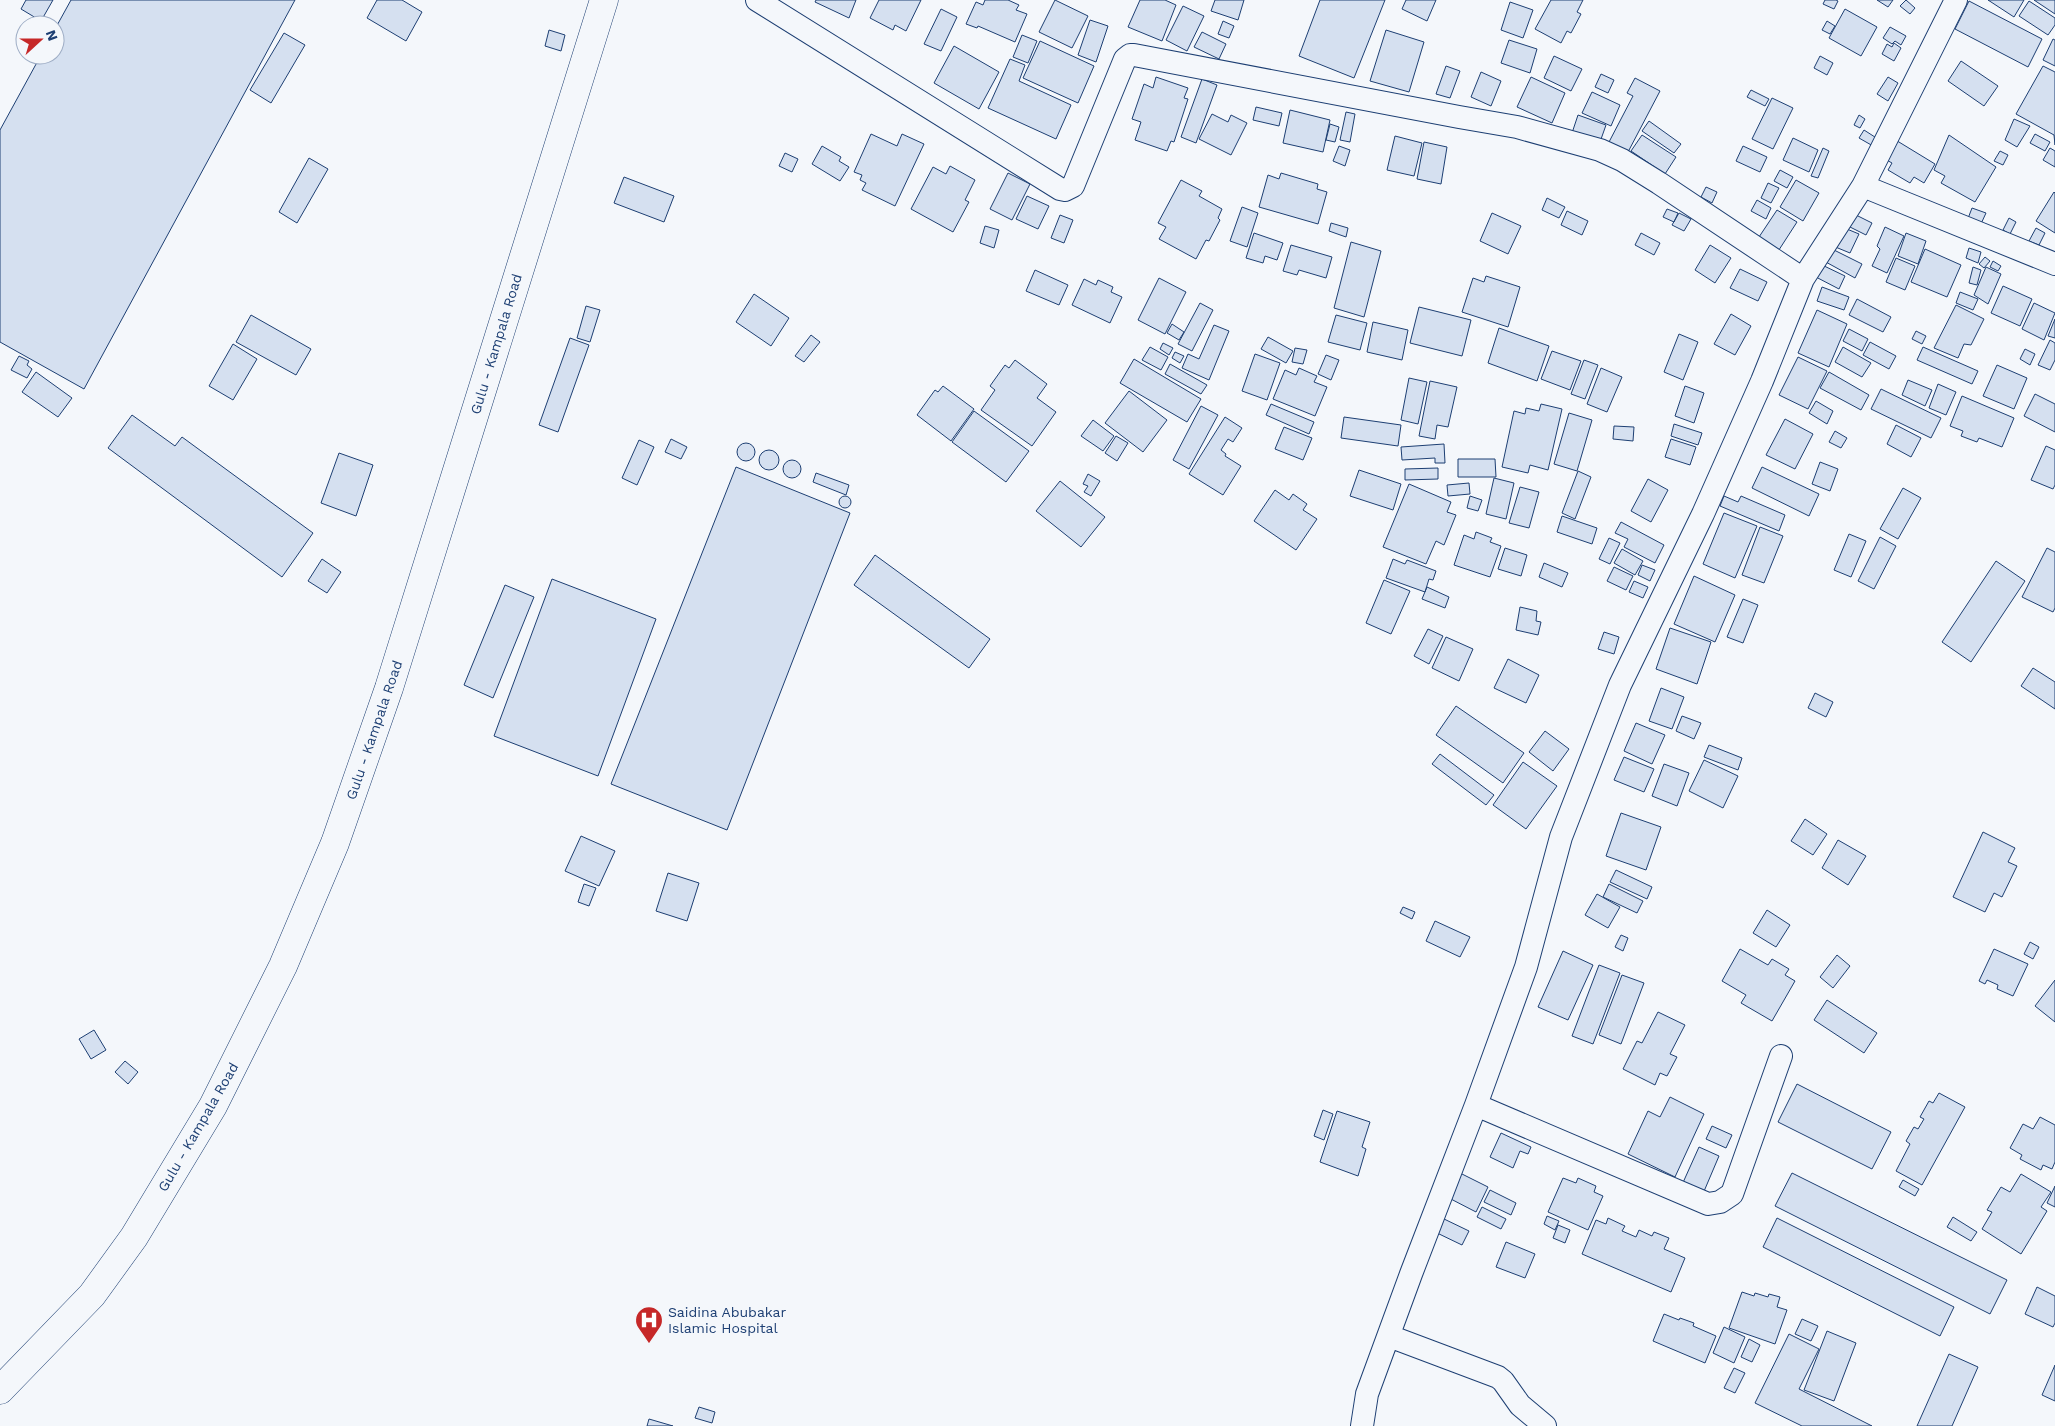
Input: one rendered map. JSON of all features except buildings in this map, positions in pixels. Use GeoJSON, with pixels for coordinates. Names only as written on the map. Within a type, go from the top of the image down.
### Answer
{"type":"FeatureCollection","features":[{"type":"Feature","properties":{"kind":"main road","name":"Gulu - Kampala Road"},"geometry":{"type":"LineString","coordinates":[[0,1390],[92,1295],[134,1237],[213,1106],[283,966],[335,843],[389,688],[604,0]]}},
{"type":"Feature","properties":{"kind":"street"},"geometry":{"type":"LineString","coordinates":[[757,0],[1060,189],[1065,190],[1073,186],[1125,59],[1132,55],[1459,118],[1517,127],[1600,150],[1622,160],[1804,279]]}},
{"type":"Feature","properties":{"kind":"street"},"geometry":{"type":"LineString","coordinates":[[1362,1426],[1367,1394],[1526,967],[1561,837],[1620,684],[1703,514],[1762,381],[1804,279],[1863,186],[1956,0]]}},
{"type":"Feature","properties":{"kind":"street"},"geometry":{"type":"LineString","coordinates":[[1863,186],[2055,264]]}},
{"type":"Feature","properties":{"kind":"street"},"geometry":{"type":"LineString","coordinates":[[1476,1105],[1708,1204],[1714,1204],[1732,1194],[1781,1056]]}},
{"type":"Feature","properties":{"kind":"street"},"geometry":{"type":"LineString","coordinates":[[1389,1336],[1498,1378],[1520,1405],[1545,1426]]}},
{"type":"Feature","properties":{"kind":"place","name":"Saidina Abubakar Islamic Hospital"},"geometry":{"type":"Point","coordinates":[649,1344]}}]}
